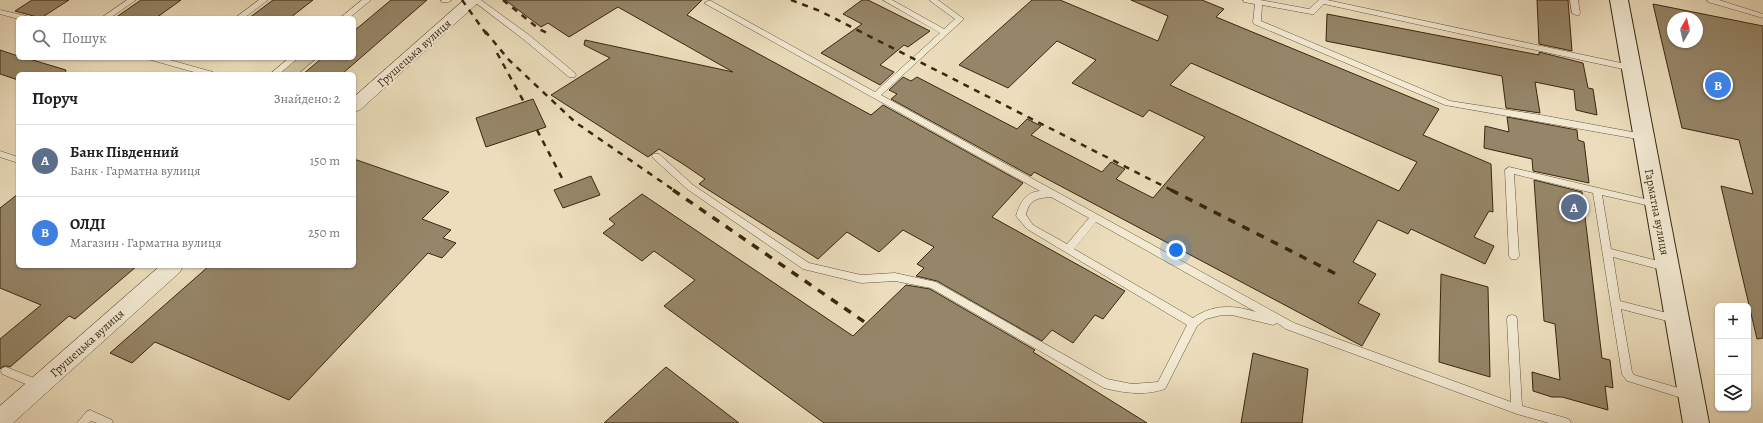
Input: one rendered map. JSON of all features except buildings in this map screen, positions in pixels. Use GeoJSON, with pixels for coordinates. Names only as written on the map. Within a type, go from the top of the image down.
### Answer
{"type":"FeatureCollection","features":[{"type":"Feature","properties":{"kind":"street","name":"Грушецька вулиця"},"geometry":{"type":"LineString","coordinates":[[356,104],[473,0]]}},
{"type":"Feature","properties":{"kind":"street","name":"Гарматна вулиця"},"geometry":{"type":"LineString","coordinates":[[1619,0],[1632,68],[1642,137],[1696,423]]}},
{"type":"Feature","properties":{"kind":"street","name":"Грушецька вулиця"},"geometry":{"type":"LineString","coordinates":[[0,420],[171,268]]}},
{"type":"Feature","properties":{"kind":"lane"},"geometry":{"type":"LineString","coordinates":[[108,16],[132,0]]}},
{"type":"Feature","properties":{"kind":"lane"},"geometry":{"type":"LineString","coordinates":[[242,16],[264,0]]}},
{"type":"Feature","properties":{"kind":"lane"},"geometry":{"type":"LineString","coordinates":[[347,16],[367,0]]}},
{"type":"Feature","properties":{"kind":"lane"},"geometry":{"type":"LineString","coordinates":[[476,0],[526,37],[572,74]]}},
{"type":"Feature","properties":{"kind":"lane"},"geometry":{"type":"LineString","coordinates":[[887,0],[945,33]]}},
{"type":"Feature","properties":{"kind":"lane"},"geometry":{"type":"LineString","coordinates":[[876,96],[960,19],[933,0]]}},
{"type":"Feature","properties":{"kind":"lane"},"geometry":{"type":"LineString","coordinates":[[1247,0],[1311,12],[1322,1],[1632,68]]}},
{"type":"Feature","properties":{"kind":"lane"},"geometry":{"type":"LineString","coordinates":[[1574,0],[1576,13]]}},
{"type":"Feature","properties":{"kind":"lane"},"geometry":{"type":"LineString","coordinates":[[1711,0],[1763,16]]}},
{"type":"Feature","properties":{"kind":"lane"},"geometry":{"type":"LineString","coordinates":[[1259,2],[1257,22],[1448,103],[1541,118],[1642,137]]}},
{"type":"Feature","properties":{"kind":"lane"},"geometry":{"type":"LineString","coordinates":[[708,3],[1290,326]]}},
{"type":"Feature","properties":{"kind":"lane"},"geometry":{"type":"LineString","coordinates":[[2,12],[17,16]]}},
{"type":"Feature","properties":{"kind":"lane"},"geometry":{"type":"LineString","coordinates":[[161,60],[203,72]]}},
{"type":"Feature","properties":{"kind":"lane"},"geometry":{"type":"LineString","coordinates":[[175,64],[181,60]]}},
{"type":"Feature","properties":{"kind":"lane"},"geometry":{"type":"LineString","coordinates":[[276,72],[292,60]]}},
{"type":"Feature","properties":{"kind":"lane"},"geometry":{"type":"LineString","coordinates":[[0,154],[16,159]]}},
{"type":"Feature","properties":{"kind":"lane"},"geometry":{"type":"LineString","coordinates":[[656,156],[690,187],[806,266],[861,279],[895,277],[933,285],[1104,383],[1123,388],[1136,389],[1161,386],[1193,323],[1202,316],[1213,311],[1226,310],[1240,312],[1290,326],[1518,409],[1566,423]]}},
{"type":"Feature","properties":{"kind":"lane"},"geometry":{"type":"LineString","coordinates":[[1514,256],[1509,170],[1655,204]]}},
{"type":"Feature","properties":{"kind":"lane"},"geometry":{"type":"LineString","coordinates":[[1597,190],[1628,376],[1691,396]]}},
{"type":"Feature","properties":{"kind":"lane"},"geometry":{"type":"LineString","coordinates":[[1052,194],[1036,195],[1024,204],[1022,216],[1030,227],[1193,323]]}},
{"type":"Feature","properties":{"kind":"lane"},"geometry":{"type":"LineString","coordinates":[[1068,250],[1094,218]]}},
{"type":"Feature","properties":{"kind":"lane"},"geometry":{"type":"LineString","coordinates":[[1608,252],[1667,267]]}},
{"type":"Feature","properties":{"kind":"lane"},"geometry":{"type":"LineString","coordinates":[[1616,304],[1677,320]]}},
{"type":"Feature","properties":{"kind":"lane"},"geometry":{"type":"LineString","coordinates":[[1512,319],[1518,409]]}},
{"type":"Feature","properties":{"kind":"lane"},"geometry":{"type":"LineString","coordinates":[[6,371],[40,384]]}},
{"type":"Feature","properties":{"kind":"lane"},"geometry":{"type":"LineString","coordinates":[[82,423],[90,415],[108,423]]}},
{"type":"Feature","properties":{"kind":"shaded area"},"geometry":{"type":"Polygon","coordinates":[[[294,60],[315,60],[300,72],[280,72],[294,60]]]}},
{"type":"Feature","properties":{"kind":"railway"},"geometry":{"type":"LineString","coordinates":[[462,0],[487,35]]}},
{"type":"Feature","properties":{"kind":"railway"},"geometry":{"type":"LineString","coordinates":[[503,0],[539,29],[551,35]]}},
{"type":"Feature","properties":{"kind":"railway"},"geometry":{"type":"LineString","coordinates":[[791,0],[820,11],[1173,191]]}},
{"type":"Feature","properties":{"kind":"railway"},"geometry":{"type":"LineString","coordinates":[[485,31],[509,60],[575,122],[675,191]]}},
{"type":"Feature","properties":{"kind":"railway"},"geometry":{"type":"LineString","coordinates":[[497,53],[524,102]]}},
{"type":"Feature","properties":{"kind":"railway"},"geometry":{"type":"LineString","coordinates":[[537,130],[562,178]]}},
{"type":"Feature","properties":{"kind":"railway"},"geometry":{"type":"LineString","coordinates":[[673,190],[866,323]]}},
{"type":"Feature","properties":{"kind":"railway"},"geometry":{"type":"LineString","coordinates":[[1171,190],[1340,276]]}},
{"type":"Feature","properties":{"kind":"place","name":"ОЛДІ"},"geometry":{"type":"Point","coordinates":[1718,85]}},
{"type":"Feature","properties":{"kind":"place","name":"Банк Південний"},"geometry":{"type":"Point","coordinates":[1574,207]}}]}
